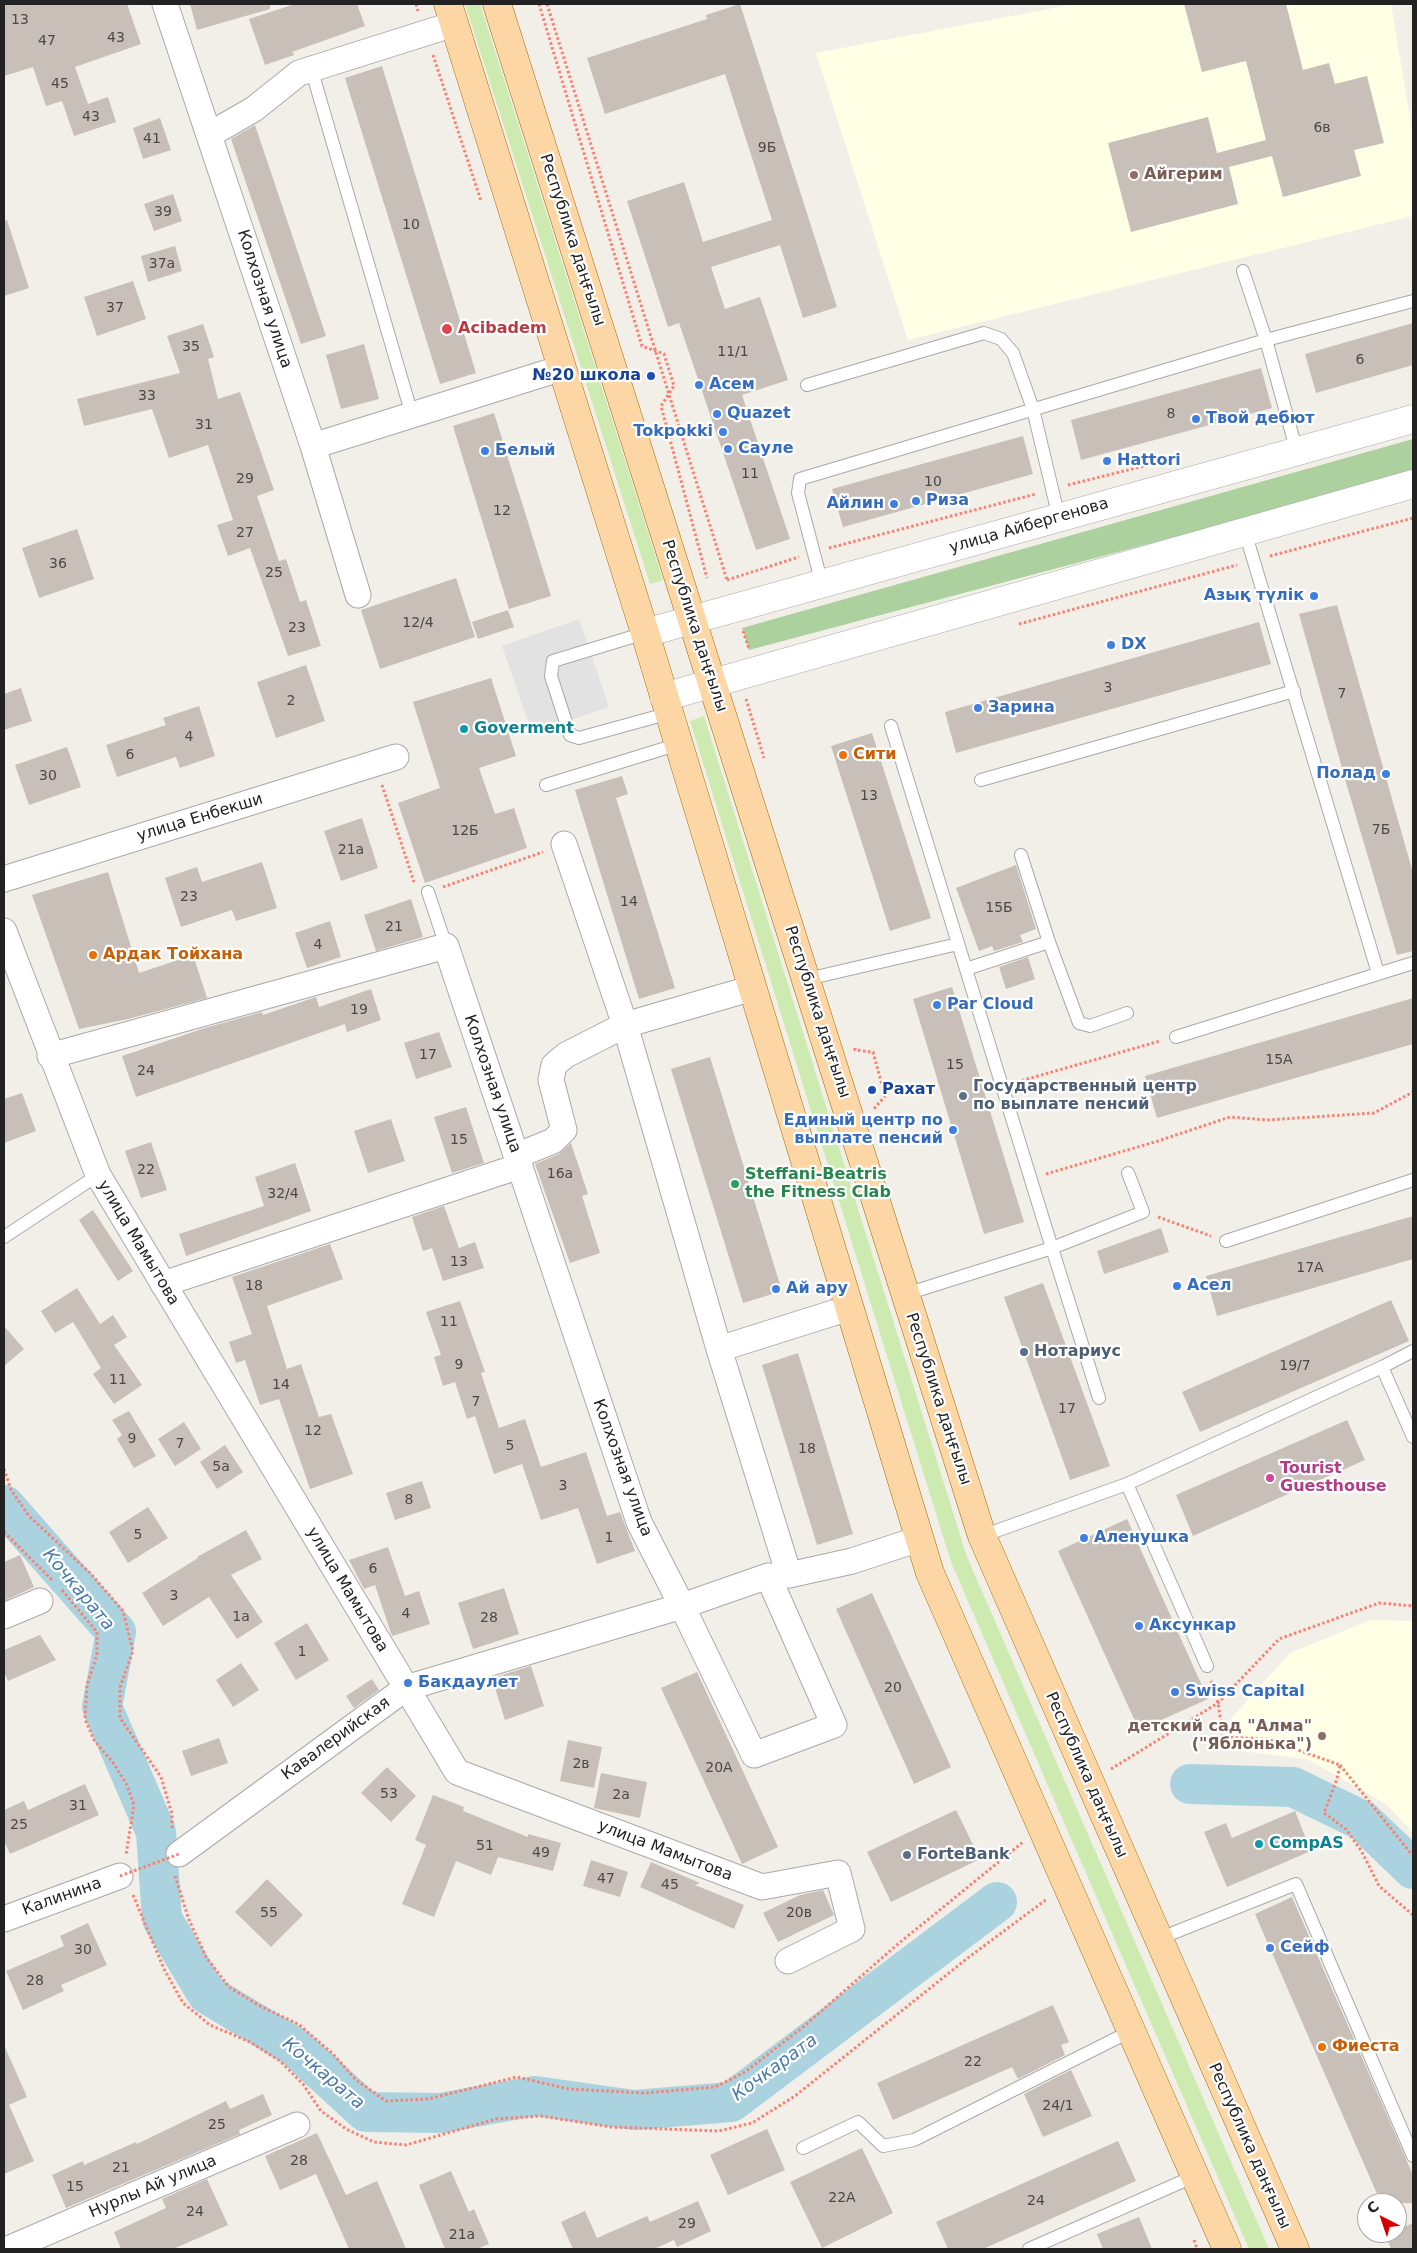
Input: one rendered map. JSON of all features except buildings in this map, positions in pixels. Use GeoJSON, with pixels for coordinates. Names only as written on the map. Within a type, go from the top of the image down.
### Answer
{"type":"FeatureCollection","features":[{"type":"Feature","properties":{"kind":"main road","name":"Республика даңғылы"},"geometry":{"type":"LineString","coordinates":[[497,4],[982,1536],[1290,2238],[1301,2249]]}},
{"type":"Feature","properties":{"kind":"main road"},"geometry":{"type":"LineString","coordinates":[[451,14],[645,633],[919,1539],[937,1588],[1227,2249]]}},
{"type":"Feature","properties":{"kind":"street","name":"Колхозная улица"},"geometry":{"type":"LineString","coordinates":[[165,4],[313,446],[358,595]]}},
{"type":"Feature","properties":{"kind":"street"},"geometry":{"type":"LineString","coordinates":[[209,135],[254,110],[299,72],[451,14]]}},
{"type":"Feature","properties":{"kind":"street"},"geometry":{"type":"LineString","coordinates":[[313,446],[562,368]]}},
{"type":"Feature","properties":{"kind":"street","name":"улица Айбергенова"},"geometry":{"type":"LineString","coordinates":[[645,633],[1413,419]]}},
{"type":"Feature","properties":{"kind":"street"},"geometry":{"type":"LineString","coordinates":[[667,705],[712,683],[1413,484]]}},
{"type":"Feature","properties":{"kind":"street","name":"улица Енбекши"},"geometry":{"type":"LineString","coordinates":[[4,879],[385,760]]}},
{"type":"Feature","properties":{"kind":"street"},"geometry":{"type":"LineString","coordinates":[[564,844],[626,1025],[719,1349],[778,1576]]}},
{"type":"Feature","properties":{"kind":"street","name":"улица Мамытова"},"geometry":{"type":"LineString","coordinates":[[4,931],[50,1056],[98,1174],[457,1772],[762,1887],[838,1873],[852,1929],[788,1961]]}},
{"type":"Feature","properties":{"kind":"street","name":"Колхозная улица"},"geometry":{"type":"LineString","coordinates":[[446,946],[638,1522],[682,1606],[754,1755],[834,1725],[778,1576]]}},
{"type":"Feature","properties":{"kind":"street"},"geometry":{"type":"LineString","coordinates":[[50,1056],[446,946]]}},
{"type":"Feature","properties":{"kind":"street"},"geometry":{"type":"LineString","coordinates":[[163,1284],[518,1161],[553,1141],[564,1130],[551,1080],[554,1065],[566,1055],[626,1025],[753,988]]}},
{"type":"Feature","properties":{"kind":"street"},"geometry":{"type":"LineString","coordinates":[[719,1349],[833,1312],[850,1309]]}},
{"type":"Feature","properties":{"kind":"street","name":"Кавалерийская"},"geometry":{"type":"LineString","coordinates":[[174,1855],[406,1688],[778,1576],[852,1561],[919,1539]]}},
{"type":"Feature","properties":{"kind":"street"},"geometry":{"type":"LineString","coordinates":[[4,1616],[40,1601]]}},
{"type":"Feature","properties":{"kind":"street","name":"Калинина"},"geometry":{"type":"LineString","coordinates":[[4,1919],[127,1874]]}},
{"type":"Feature","properties":{"kind":"street","name":"Нурлы Ай улица"},"geometry":{"type":"LineString","coordinates":[[8,2249],[297,2126]]}},
{"type":"Feature","properties":{"kind":"lane"},"geometry":{"type":"LineString","coordinates":[[311,68],[412,415]]}},
{"type":"Feature","properties":{"kind":"lane"},"geometry":{"type":"LineString","coordinates":[[1243,271],[1266,340],[1297,452]]}},
{"type":"Feature","properties":{"kind":"lane"},"geometry":{"type":"LineString","coordinates":[[822,584],[798,493],[800,479],[1266,340],[1413,301]]}},
{"type":"Feature","properties":{"kind":"lane"},"geometry":{"type":"LineString","coordinates":[[807,385],[984,333],[1002,339],[1013,353],[1033,409],[1059,518]]}},
{"type":"Feature","properties":{"kind":"lane"},"geometry":{"type":"LineString","coordinates":[[1245,532],[1378,973]]}},
{"type":"Feature","properties":{"kind":"lane"},"geometry":{"type":"LineString","coordinates":[[645,633],[553,661],[551,676],[570,735],[579,738],[667,705]]}},
{"type":"Feature","properties":{"kind":"lane"},"geometry":{"type":"LineString","coordinates":[[981,780],[1294,691]]}},
{"type":"Feature","properties":{"kind":"lane"},"geometry":{"type":"LineString","coordinates":[[891,726],[1099,1398]]}},
{"type":"Feature","properties":{"kind":"lane"},"geometry":{"type":"LineString","coordinates":[[546,785],[679,744]]}},
{"type":"Feature","properties":{"kind":"lane"},"geometry":{"type":"LineString","coordinates":[[1021,854],[1049,942],[1079,1023],[1090,1026],[1127,1013]]}},
{"type":"Feature","properties":{"kind":"lane"},"geometry":{"type":"LineString","coordinates":[[428,892],[446,946]]}},
{"type":"Feature","properties":{"kind":"lane"},"geometry":{"type":"LineString","coordinates":[[966,969],[1049,942]]}},
{"type":"Feature","properties":{"kind":"lane"},"geometry":{"type":"LineString","coordinates":[[806,979],[958,944]]}},
{"type":"Feature","properties":{"kind":"lane"},"geometry":{"type":"LineString","coordinates":[[1176,1037],[1413,962]]}},
{"type":"Feature","properties":{"kind":"lane"},"geometry":{"type":"LineString","coordinates":[[906,1294],[1052,1248],[1143,1212],[1128,1173]]}},
{"type":"Feature","properties":{"kind":"lane"},"geometry":{"type":"LineString","coordinates":[[4,1237],[98,1174]]}},
{"type":"Feature","properties":{"kind":"lane"},"geometry":{"type":"LineString","coordinates":[[1226,1241],[1413,1180]]}},
{"type":"Feature","properties":{"kind":"lane"},"geometry":{"type":"LineString","coordinates":[[982,1536],[1128,1484],[1413,1351]]}},
{"type":"Feature","properties":{"kind":"lane"},"geometry":{"type":"LineString","coordinates":[[1382,1367],[1413,1437]]}},
{"type":"Feature","properties":{"kind":"lane"},"geometry":{"type":"LineString","coordinates":[[1128,1484],[1207,1666]]}},
{"type":"Feature","properties":{"kind":"lane"},"geometry":{"type":"LineString","coordinates":[[1158,1939],[1296,1884],[1413,2156]]}},
{"type":"Feature","properties":{"kind":"lane"},"geometry":{"type":"LineString","coordinates":[[803,2148],[858,2122],[883,2146],[914,2140],[1131,2030]]}},
{"type":"Feature","properties":{"kind":"lane"},"geometry":{"type":"LineString","coordinates":[[1029,2249],[1195,2176]]}},
{"type":"Feature","properties":{"kind":"path"},"geometry":{"type":"LineString","coordinates":[[539,4],[642,346],[664,354],[674,386],[662,406],[708,581]]}},
{"type":"Feature","properties":{"kind":"path"},"geometry":{"type":"LineString","coordinates":[[547,4],[729,585]]}},
{"type":"Feature","properties":{"kind":"path"},"geometry":{"type":"LineString","coordinates":[[1014,626],[1413,518]]}},
{"type":"Feature","properties":{"kind":"path"},"geometry":{"type":"LineString","coordinates":[[742,628],[749,650]]}},
{"type":"Feature","properties":{"kind":"path"},"geometry":{"type":"LineString","coordinates":[[755,695],[745,698],[765,760]]}},
{"type":"Feature","properties":{"kind":"path"},"geometry":{"type":"LineString","coordinates":[[385,760],[415,885],[428,892],[564,844]]}},
{"type":"Feature","properties":{"kind":"path"},"geometry":{"type":"LineString","coordinates":[[1002,1086],[1176,1037]]}},
{"type":"Feature","properties":{"kind":"path"},"geometry":{"type":"LineString","coordinates":[[853,1042],[855,1050],[873,1052],[885,1096],[871,1112]]}},
{"type":"Feature","properties":{"kind":"path"},"geometry":{"type":"LineString","coordinates":[[1030,1178],[1158,1141],[1230,1117],[1267,1120],[1374,1113],[1413,1092]]}},
{"type":"Feature","properties":{"kind":"path"},"geometry":{"type":"LineString","coordinates":[[1143,1212],[1226,1241]]}},
{"type":"Feature","properties":{"kind":"path"},"geometry":{"type":"LineString","coordinates":[[4,1469],[11,1490],[29,1516],[91,1574],[123,1611],[133,1651],[120,1687],[120,1718],[161,1777],[172,1814],[176,1882],[189,1920],[206,1957],[229,1987],[258,2005],[298,2024],[333,2054],[356,2080],[386,2101],[428,2099],[517,2077],[569,2089],[645,2093],[714,2087],[745,2072],[802,2028],[898,1944],[1023,1842]]}},
{"type":"Feature","properties":{"kind":"path"},"geometry":{"type":"LineString","coordinates":[[4,1532],[79,1608],[97,1632],[98,1655],[86,1685],[84,1718],[94,1740],[114,1764],[127,1785],[134,1805],[125,1850],[127,1874],[164,1969],[183,2003],[210,2025],[250,2042],[280,2060],[303,2084],[322,2111],[346,2129],[374,2142],[406,2145],[505,2118],[541,2116],[611,2127],[719,2131],[752,2123],[809,2085],[969,1957],[1048,1898]]}},
{"type":"Feature","properties":{"kind":"path"},"geometry":{"type":"LineString","coordinates":[[1105,1772],[1218,1703],[1279,1639],[1379,1603],[1413,1606]]}},
{"type":"Feature","properties":{"kind":"path"},"geometry":{"type":"LineString","coordinates":[[1207,1666],[1218,1703],[1223,1737],[1267,1739],[1340,1765],[1413,1856]]}},
{"type":"Feature","properties":{"kind":"path"},"geometry":{"type":"LineString","coordinates":[[1340,1765],[1337,1779],[1324,1813],[1346,1829],[1362,1852],[1379,1886],[1413,1915]]}},
{"type":"Feature","properties":{"kind":"path"},"geometry":{"type":"LineString","coordinates":[[127,1874],[174,1855]]}},
{"type":"Feature","properties":{"kind":"shaded area","name":"Айгерим"},"geometry":{"type":"Polygon","coordinates":[[[1075,4],[1391,4],[1413,135],[1413,216],[908,340],[816,53],[1075,4]]]}},
{"type":"Feature","properties":{"kind":"shaded area"},"geometry":{"type":"Polygon","coordinates":[[[579,619],[609,707],[532,733],[502,646],[579,619]]]}},
{"type":"Feature","properties":{"kind":"shaded area","name":"детский сад \"Алма\" (\"Яблонька\")"},"geometry":{"type":"Polygon","coordinates":[[[1370,1620],[1413,1621],[1413,1833],[1386,1804],[1307,1759],[1232,1750],[1229,1721],[1290,1653],[1370,1620]]]}},
{"type":"Feature","properties":{"kind":"green space"},"geometry":{"type":"Polygon","coordinates":[[[465,4],[480,4],[663,580],[650,584],[465,4]]]}},
{"type":"Feature","properties":{"kind":"green space"},"geometry":{"type":"Polygon","coordinates":[[[1413,439],[1413,471],[1295,505],[749,650],[742,628],[1413,439]]]}},
{"type":"Feature","properties":{"kind":"green space"},"geometry":{"type":"Polygon","coordinates":[[[704,716],[967,1557],[1269,2249],[1249,2249],[951,1562],[690,721],[704,716]]]}},
{"type":"Feature","properties":{"kind":"waterway","name":"Кочкарата"},"geometry":{"type":"LineString","coordinates":[[4,1505],[116,1632],[102,1707],[156,1832],[162,1919],[207,1994],[296,2048],[366,2112],[441,2113],[535,2096],[634,2110],[731,2102],[997,1902]]}},
{"type":"Feature","properties":{"kind":"waterway","name":"Кочкарата"},"geometry":{"type":"LineString","coordinates":[[1190,1784],[1293,1787],[1363,1821],[1413,1869]]}},
{"type":"Feature","properties":{"kind":"place","name":"Айгерим"},"geometry":{"type":"Point","coordinates":[1134,175]}},
{"type":"Feature","properties":{"kind":"place","name":"Acibadem"},"geometry":{"type":"Point","coordinates":[447,329]}},
{"type":"Feature","properties":{"kind":"place","name":"№20 школа"},"geometry":{"type":"Point","coordinates":[651,376]}},
{"type":"Feature","properties":{"kind":"place","name":"Асем"},"geometry":{"type":"Point","coordinates":[699,385]}},
{"type":"Feature","properties":{"kind":"place","name":"Quazet"},"geometry":{"type":"Point","coordinates":[717,414]}},
{"type":"Feature","properties":{"kind":"place","name":"Твой дебют"},"geometry":{"type":"Point","coordinates":[1196,419]}},
{"type":"Feature","properties":{"kind":"place","name":"Tokpokki"},"geometry":{"type":"Point","coordinates":[723,432]}},
{"type":"Feature","properties":{"kind":"place","name":"Сауле"},"geometry":{"type":"Point","coordinates":[728,449]}},
{"type":"Feature","properties":{"kind":"place","name":"Белый"},"geometry":{"type":"Point","coordinates":[485,451]}},
{"type":"Feature","properties":{"kind":"place","name":"Hattori"},"geometry":{"type":"Point","coordinates":[1107,461]}},
{"type":"Feature","properties":{"kind":"place","name":"Риза"},"geometry":{"type":"Point","coordinates":[916,501]}},
{"type":"Feature","properties":{"kind":"place","name":"Айлин"},"geometry":{"type":"Point","coordinates":[894,504]}},
{"type":"Feature","properties":{"kind":"place","name":"Азық түлік"},"geometry":{"type":"Point","coordinates":[1314,596]}},
{"type":"Feature","properties":{"kind":"place","name":"DX"},"geometry":{"type":"Point","coordinates":[1111,645]}},
{"type":"Feature","properties":{"kind":"place","name":"Зарина"},"geometry":{"type":"Point","coordinates":[978,708]}},
{"type":"Feature","properties":{"kind":"place","name":"Goverment"},"geometry":{"type":"Point","coordinates":[464,729]}},
{"type":"Feature","properties":{"kind":"place","name":"Сити"},"geometry":{"type":"Point","coordinates":[843,755]}},
{"type":"Feature","properties":{"kind":"place","name":"Полад"},"geometry":{"type":"Point","coordinates":[1386,774]}},
{"type":"Feature","properties":{"kind":"place","name":"Ардак Тойхана"},"geometry":{"type":"Point","coordinates":[93,955]}},
{"type":"Feature","properties":{"kind":"place","name":"Par Cloud"},"geometry":{"type":"Point","coordinates":[937,1005]}},
{"type":"Feature","properties":{"kind":"place","name":"Рахат"},"geometry":{"type":"Point","coordinates":[872,1090]}},
{"type":"Feature","properties":{"kind":"place","name":"Государственный центр по выплате пенсий"},"geometry":{"type":"Point","coordinates":[963,1096]}},
{"type":"Feature","properties":{"kind":"place","name":"Единый центр по выплате пенсий"},"geometry":{"type":"Point","coordinates":[953,1130]}},
{"type":"Feature","properties":{"kind":"place","name":"Steffani-Beatris the Fitness Clab"},"geometry":{"type":"Point","coordinates":[735,1184]}},
{"type":"Feature","properties":{"kind":"place","name":"Асел"},"geometry":{"type":"Point","coordinates":[1177,1286]}},
{"type":"Feature","properties":{"kind":"place","name":"Ай ару"},"geometry":{"type":"Point","coordinates":[776,1289]}},
{"type":"Feature","properties":{"kind":"place","name":"Нотариус"},"geometry":{"type":"Point","coordinates":[1024,1352]}},
{"type":"Feature","properties":{"kind":"place","name":"Tourist Guesthouse"},"geometry":{"type":"Point","coordinates":[1270,1478]}},
{"type":"Feature","properties":{"kind":"place","name":"Аленушка"},"geometry":{"type":"Point","coordinates":[1084,1538]}},
{"type":"Feature","properties":{"kind":"place","name":"Аксункар"},"geometry":{"type":"Point","coordinates":[1139,1626]}},
{"type":"Feature","properties":{"kind":"place","name":"Бакдаулет"},"geometry":{"type":"Point","coordinates":[408,1683]}},
{"type":"Feature","properties":{"kind":"place","name":"Swiss Capital"},"geometry":{"type":"Point","coordinates":[1175,1692]}},
{"type":"Feature","properties":{"kind":"place","name":"детский сад \"Алма\" (\"Яблонька\")"},"geometry":{"type":"Point","coordinates":[1322,1736]}},
{"type":"Feature","properties":{"kind":"place","name":"CompAS"},"geometry":{"type":"Point","coordinates":[1259,1844]}},
{"type":"Feature","properties":{"kind":"place","name":"ForteBank"},"geometry":{"type":"Point","coordinates":[907,1855]}},
{"type":"Feature","properties":{"kind":"place","name":"Сейф"},"geometry":{"type":"Point","coordinates":[1270,1948]}},
{"type":"Feature","properties":{"kind":"place","name":"Фиеста"},"geometry":{"type":"Point","coordinates":[1322,2047]}}]}
